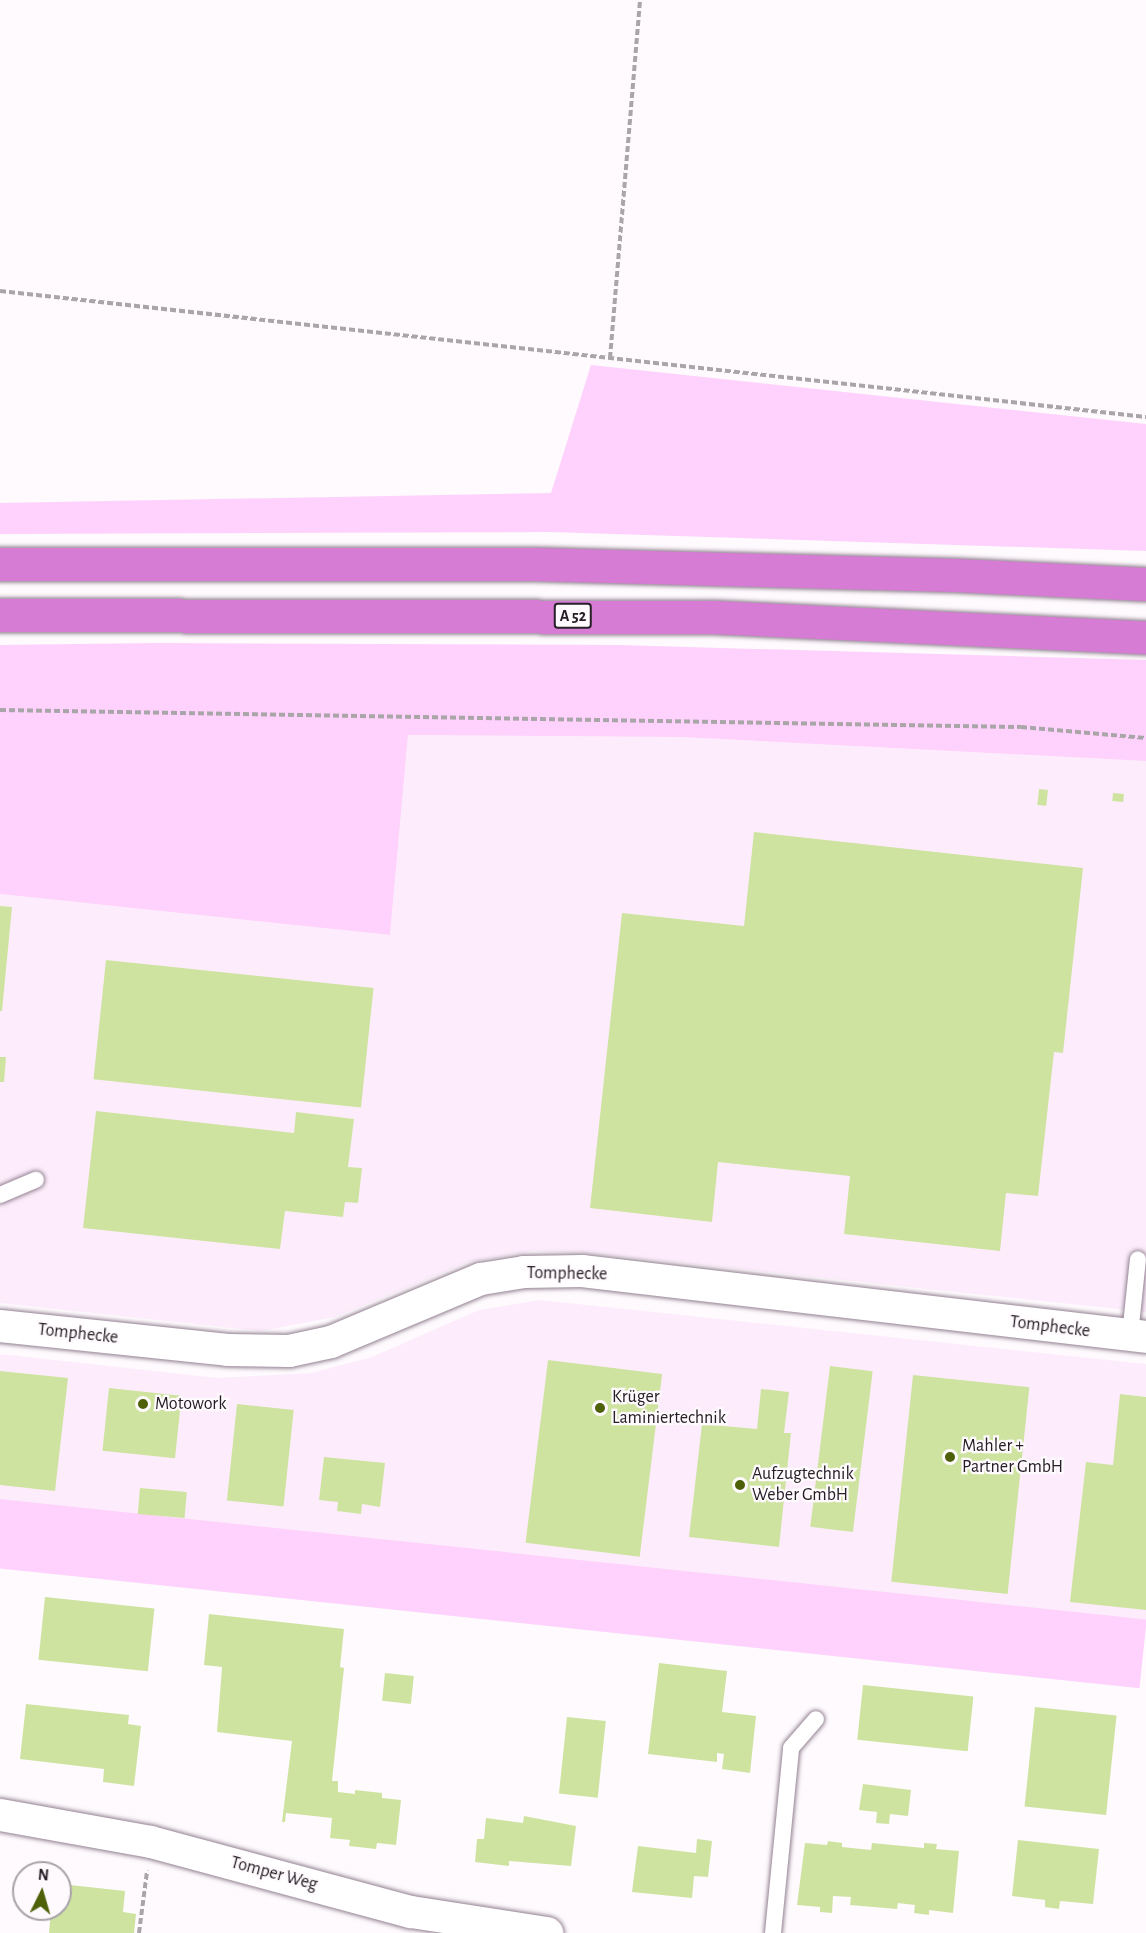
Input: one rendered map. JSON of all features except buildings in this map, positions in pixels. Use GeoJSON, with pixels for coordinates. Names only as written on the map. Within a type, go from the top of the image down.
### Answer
{"type":"FeatureCollection","features":[{"type":"Feature","properties":{"kind":"highway"},"geometry":{"type":"LineString","coordinates":[[0,564],[535,564],[955,575],[1146,584]]}},
{"type":"Feature","properties":{"kind":"highway","name":"A 52"},"geometry":{"type":"LineString","coordinates":[[0,615],[434,614],[714,617],[1146,637]]}},
{"type":"Feature","properties":{"kind":"street","name":"Tomphecke"},"geometry":{"type":"LineString","coordinates":[[0,1326],[228,1350],[289,1351],[331,1342],[481,1279],[524,1272],[582,1271],[1138,1336]]}},
{"type":"Feature","properties":{"kind":"street","name":"Tomper Weg"},"geometry":{"type":"LineString","coordinates":[[0,1815],[151,1842],[411,1912],[547,1933]]}},
{"type":"Feature","properties":{"kind":"lane"},"geometry":{"type":"LineString","coordinates":[[0,1195],[36,1180]]}},
{"type":"Feature","properties":{"kind":"lane"},"geometry":{"type":"LineString","coordinates":[[1138,1259],[1138,1336]]}},
{"type":"Feature","properties":{"kind":"lane"},"geometry":{"type":"LineString","coordinates":[[773,1933],[791,1748],[816,1719]]}},
{"type":"Feature","properties":{"kind":"path"},"geometry":{"type":"LineString","coordinates":[[610,358],[640,0]]}},
{"type":"Feature","properties":{"kind":"path"},"geometry":{"type":"LineString","coordinates":[[0,291],[1146,417]]}},
{"type":"Feature","properties":{"kind":"path"},"geometry":{"type":"LineString","coordinates":[[0,710],[1009,726],[1146,738]]}},
{"type":"Feature","properties":{"kind":"path"},"geometry":{"type":"LineString","coordinates":[[139,1933],[151,1842]]}},
{"type":"Feature","properties":{"kind":"shaded area"},"geometry":{"type":"Polygon","coordinates":[[[591,365],[1146,424],[1146,551],[550,532],[0,534],[0,503],[551,493],[591,365]]]}},
{"type":"Feature","properties":{"kind":"shaded area"},"geometry":{"type":"Polygon","coordinates":[[[156,643],[618,645],[1146,660],[1146,761],[680,737],[408,735],[390,935],[0,894],[0,645],[156,643]]]}},
{"type":"Feature","properties":{"kind":"shaded area"},"geometry":{"type":"Polygon","coordinates":[[[408,735],[680,737],[1146,761],[1146,1312],[587,1253],[533,1251],[469,1262],[335,1317],[261,1331],[0,1303],[0,894],[390,935],[408,735]]]}},
{"type":"Feature","properties":{"kind":"shaded area"},"geometry":{"type":"Polygon","coordinates":[[[540,1300],[1146,1364],[1146,1624],[0,1499],[0,1354],[217,1378],[311,1373],[372,1357],[479,1310],[540,1300]]]}},
{"type":"Feature","properties":{"kind":"shaded area"},"geometry":{"type":"Polygon","coordinates":[[[0,1499],[1146,1619],[1139,1688],[0,1568],[0,1499]]]}},
{"type":"Feature","properties":{"kind":"place","name":"Motowork"},"geometry":{"type":"Point","coordinates":[143,1404]}},
{"type":"Feature","properties":{"kind":"place","name":"Krüger Laminiertechnik"},"geometry":{"type":"Point","coordinates":[600,1408]}},
{"type":"Feature","properties":{"kind":"place","name":"Mahler + Partner GmbH"},"geometry":{"type":"Point","coordinates":[950,1457]}},
{"type":"Feature","properties":{"kind":"place","name":"Aufzugtechnik Weber GmbH"},"geometry":{"type":"Point","coordinates":[740,1485]}}]}
